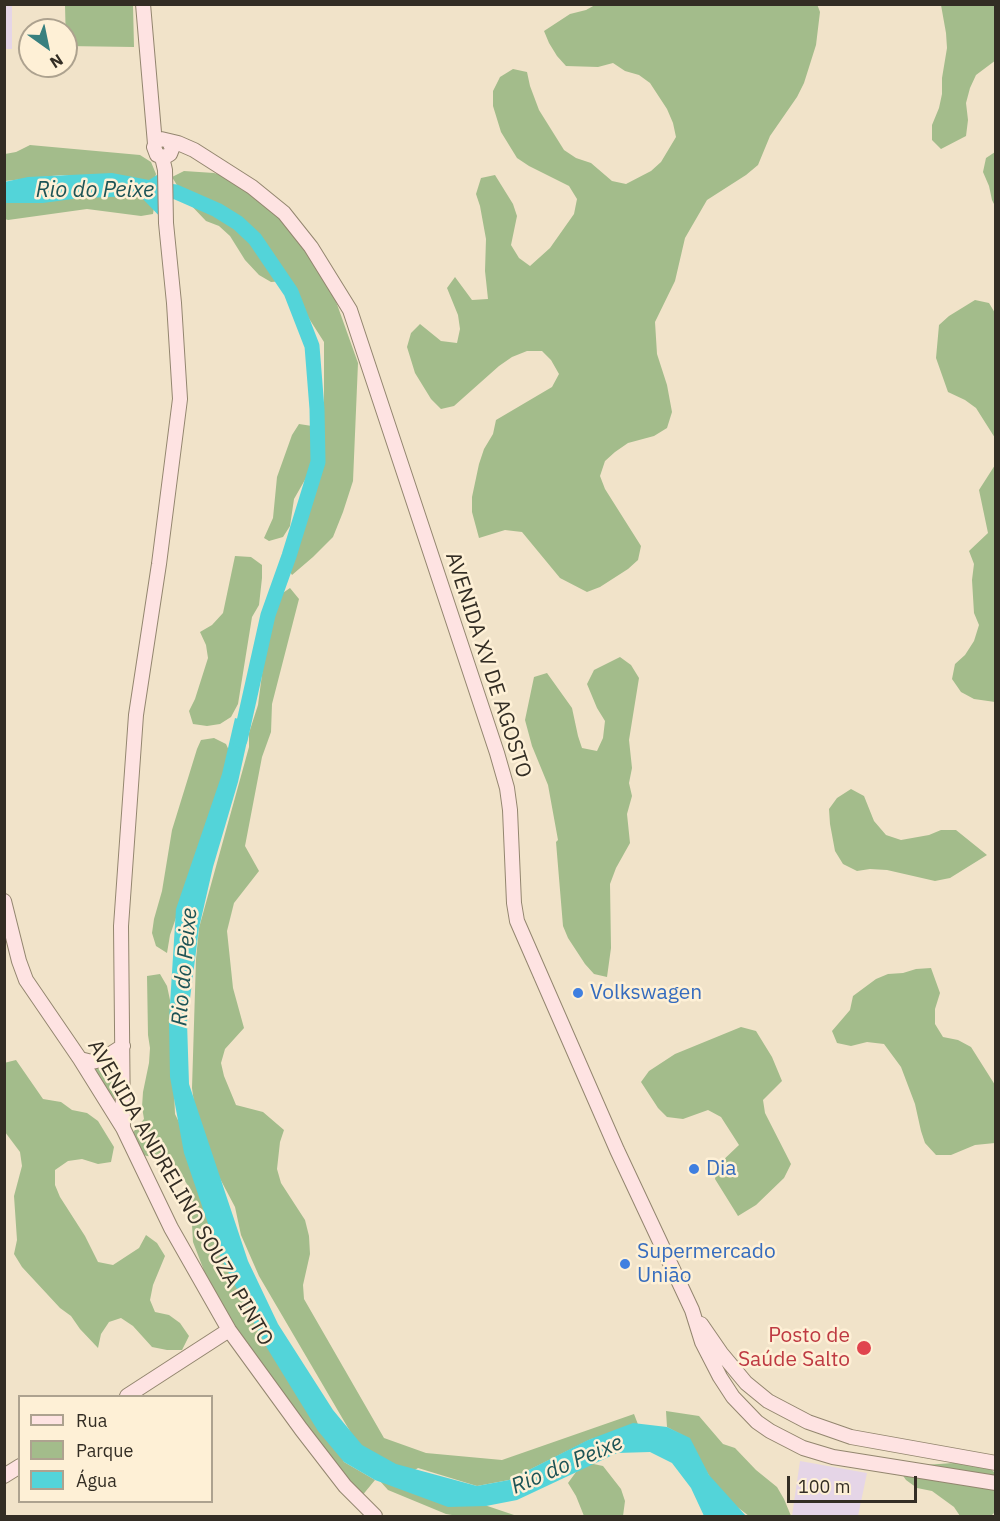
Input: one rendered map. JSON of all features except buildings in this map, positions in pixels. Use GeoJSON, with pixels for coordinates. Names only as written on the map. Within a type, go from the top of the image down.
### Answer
{"type":"FeatureCollection","features":[{"type":"Feature","properties":{"kind":"street"},"geometry":{"type":"LineString","coordinates":[[123,1128],[121,926],[136,715],[159,564],[180,399],[166,223],[165,151],[152,105],[143,4]]}},
{"type":"Feature","properties":{"kind":"street","name":"AVENIDA XV DE AGOSTO"},"geometry":{"type":"LineString","coordinates":[[165,151],[178,143],[205,156],[284,213],[311,247],[350,310],[507,788],[517,921],[617,1150],[692,1310],[702,1342],[720,1377],[733,1396],[758,1422],[803,1448],[833,1457],[996,1484]]}},
{"type":"Feature","properties":{"kind":"street","name":"AVENIDA ANDRELINO SOUZA PINTO"},"geometry":{"type":"LineString","coordinates":[[4,901],[26,980],[80,1059],[123,1128],[171,1228],[230,1330],[345,1486],[375,1516]]}},
{"type":"Feature","properties":{"kind":"street"},"geometry":{"type":"LineString","coordinates":[[80,1059],[92,1062],[101,1060],[123,1046]]}},
{"type":"Feature","properties":{"kind":"street"},"geometry":{"type":"LineString","coordinates":[[692,1310],[733,1369],[768,1401],[825,1429],[851,1437],[996,1463]]}},
{"type":"Feature","properties":{"kind":"street"},"geometry":{"type":"LineString","coordinates":[[129,1395],[230,1330]]}},
{"type":"Feature","properties":{"kind":"street"},"geometry":{"type":"LineString","coordinates":[[720,1377],[733,1369]]}},
{"type":"Feature","properties":{"kind":"street"},"geometry":{"type":"LineString","coordinates":[[4,1476],[18,1467]]}},
{"type":"Feature","properties":{"kind":"shaded area"},"geometry":{"type":"Polygon","coordinates":[[[4,5],[12,5],[12,49],[5,49],[4,5]]]}},
{"type":"Feature","properties":{"kind":"shaded area"},"geometry":{"type":"Polygon","coordinates":[[[800,1461],[867,1473],[858,1516],[792,1516],[800,1461]]]}},
{"type":"Feature","properties":{"kind":"green space"},"geometry":{"type":"Polygon","coordinates":[[[817,4],[820,12],[816,45],[804,83],[770,136],[758,165],[707,200],[685,238],[675,281],[655,322],[657,354],[667,385],[672,412],[667,428],[654,436],[628,443],[615,452],[605,461],[600,476],[605,489],[641,546],[638,560],[600,587],[587,592],[560,578],[522,532],[505,530],[479,538],[472,512],[472,497],[479,464],[484,449],[493,434],[496,420],[552,387],[559,374],[551,360],[542,351],[527,351],[512,357],[454,406],[441,409],[431,399],[415,373],[407,347],[411,333],[420,324],[441,341],[457,343],[460,329],[458,315],[447,288],[455,277],[472,300],[488,299],[485,271],[486,239],[476,194],[481,178],[495,175],[513,204],[517,216],[511,245],[519,258],[530,266],[550,248],[574,214],[577,199],[569,186],[517,158],[501,132],[493,106],[493,91],[500,77],[513,69],[527,72],[539,110],[564,150],[576,158],[591,163],[612,181],[626,184],[651,171],[661,162],[676,137],[667,109],[650,83],[639,75],[625,71],[613,63],[598,67],[566,66],[549,43],[544,31],[570,14],[595,5],[817,4]]]}},
{"type":"Feature","properties":{"kind":"green space"},"geometry":{"type":"Polygon","coordinates":[[[65,5],[133,5],[134,47],[78,46],[78,18],[65,18],[65,5]]]}},
{"type":"Feature","properties":{"kind":"green space"},"geometry":{"type":"Polygon","coordinates":[[[941,5],[995,5],[996,60],[976,75],[970,88],[966,103],[968,120],[966,136],[941,149],[932,140],[932,125],[942,94],[947,48],[941,5]]]}},
{"type":"Feature","properties":{"kind":"green space"},"geometry":{"type":"Polygon","coordinates":[[[30,145],[140,155],[151,162],[156,174],[154,181],[61,175],[5,181],[5,154],[16,152],[30,145]]]}},
{"type":"Feature","properties":{"kind":"green space"},"geometry":{"type":"Polygon","coordinates":[[[995,152],[995,206],[983,172],[986,158],[995,152]]]}},
{"type":"Feature","properties":{"kind":"green space"},"geometry":{"type":"Polygon","coordinates":[[[184,171],[214,173],[227,177],[266,203],[313,257],[333,293],[358,363],[353,481],[333,537],[292,575],[284,563],[324,459],[324,342],[285,281],[271,282],[259,275],[245,260],[230,236],[219,226],[206,221],[186,200],[172,177],[184,171]]]}},
{"type":"Feature","properties":{"kind":"green space"},"geometry":{"type":"Polygon","coordinates":[[[150,194],[155,201],[153,214],[141,216],[87,209],[5,219],[5,197],[150,194]]]}},
{"type":"Feature","properties":{"kind":"green space"},"geometry":{"type":"Polygon","coordinates":[[[975,300],[989,303],[995,313],[995,438],[976,408],[948,392],[936,358],[939,325],[975,300]]]}},
{"type":"Feature","properties":{"kind":"green space"},"geometry":{"type":"Polygon","coordinates":[[[299,424],[312,426],[320,438],[318,451],[314,464],[294,499],[290,526],[283,537],[269,541],[264,538],[273,518],[277,477],[292,435],[299,424]]]}},
{"type":"Feature","properties":{"kind":"green space"},"geometry":{"type":"Polygon","coordinates":[[[995,465],[995,702],[974,699],[961,692],[952,679],[955,664],[965,655],[974,641],[979,625],[974,613],[972,580],[974,564],[969,551],[988,533],[979,490],[995,465]]]}},
{"type":"Feature","properties":{"kind":"green space"},"geometry":{"type":"Polygon","coordinates":[[[235,556],[251,557],[262,565],[259,605],[252,617],[238,704],[231,717],[220,724],[207,726],[193,724],[189,711],[208,658],[206,645],[200,632],[212,625],[223,613],[235,556]]]}},
{"type":"Feature","properties":{"kind":"green space"},"geometry":{"type":"Polygon","coordinates":[[[290,588],[299,599],[272,704],[271,732],[262,757],[245,846],[259,871],[234,903],[227,931],[233,988],[244,1028],[225,1049],[221,1063],[224,1076],[236,1105],[263,1112],[284,1130],[280,1142],[277,1169],[281,1183],[305,1220],[309,1236],[310,1254],[303,1285],[304,1299],[384,1438],[426,1453],[502,1460],[634,1414],[639,1427],[591,1439],[509,1480],[477,1486],[418,1468],[410,1473],[361,1450],[259,1276],[241,1235],[235,1207],[216,1171],[194,1103],[192,1088],[199,928],[249,747],[249,733],[258,705],[267,636],[266,622],[277,597],[290,588]]]}},
{"type":"Feature","properties":{"kind":"green space"},"geometry":{"type":"Polygon","coordinates":[[[620,657],[631,665],[639,678],[629,740],[632,768],[629,783],[632,796],[627,814],[630,843],[610,884],[611,948],[607,977],[594,974],[585,964],[563,926],[556,842],[558,840],[548,785],[532,746],[525,720],[534,677],[547,673],[572,708],[582,748],[597,751],[603,738],[605,721],[587,684],[594,670],[620,657]]]}},
{"type":"Feature","properties":{"kind":"green space"},"geometry":{"type":"Polygon","coordinates":[[[214,738],[226,744],[232,757],[170,935],[167,953],[156,946],[152,933],[162,891],[172,830],[201,740],[214,738]]]}},
{"type":"Feature","properties":{"kind":"green space"},"geometry":{"type":"Polygon","coordinates":[[[851,789],[864,796],[874,821],[886,835],[901,840],[929,835],[941,830],[956,830],[987,855],[950,878],[935,881],[887,870],[857,871],[843,864],[835,851],[830,824],[829,809],[837,798],[851,789]]]}},
{"type":"Feature","properties":{"kind":"green space"},"geometry":{"type":"Polygon","coordinates":[[[931,968],[940,993],[935,1009],[935,1024],[943,1037],[958,1040],[971,1047],[995,1085],[995,1143],[975,1145],[951,1155],[936,1155],[925,1143],[915,1104],[901,1067],[884,1044],[867,1042],[851,1046],[837,1043],[832,1031],[850,1010],[853,996],[876,979],[888,974],[931,968]]]}},
{"type":"Feature","properties":{"kind":"green space"},"geometry":{"type":"Polygon","coordinates":[[[160,974],[167,986],[170,1000],[175,1114],[344,1462],[375,1480],[361,1497],[256,1361],[208,1281],[193,1242],[190,1189],[175,1165],[164,1158],[134,1152],[125,1142],[144,1119],[143,1092],[150,1048],[147,976],[160,974]]]}},
{"type":"Feature","properties":{"kind":"green space"},"geometry":{"type":"Polygon","coordinates":[[[741,1027],[756,1031],[772,1057],[782,1081],[763,1100],[765,1113],[791,1164],[784,1178],[756,1205],[738,1216],[715,1179],[718,1165],[739,1145],[721,1117],[708,1110],[683,1119],[667,1117],[658,1108],[641,1082],[649,1071],[675,1054],[741,1027]]]}},
{"type":"Feature","properties":{"kind":"green space"},"geometry":{"type":"Polygon","coordinates":[[[117,1056],[114,1106],[89,1068],[117,1056]]]}},
{"type":"Feature","properties":{"kind":"green space"},"geometry":{"type":"Polygon","coordinates":[[[16,1060],[43,1099],[61,1102],[72,1110],[87,1113],[98,1121],[114,1147],[111,1162],[98,1164],[82,1159],[68,1161],[55,1170],[55,1185],[98,1262],[113,1265],[139,1248],[146,1235],[157,1243],[165,1256],[153,1285],[150,1300],[155,1312],[169,1315],[180,1323],[189,1336],[182,1350],[152,1347],[133,1326],[121,1318],[109,1322],[101,1334],[98,1348],[71,1316],[60,1308],[22,1267],[14,1254],[17,1240],[14,1196],[22,1166],[20,1152],[5,1132],[4,1063],[16,1060]]]}},
{"type":"Feature","properties":{"kind":"green space"},"geometry":{"type":"Polygon","coordinates":[[[666,1411],[699,1416],[723,1444],[735,1448],[756,1470],[777,1487],[791,1516],[749,1516],[720,1494],[686,1437],[667,1427],[666,1411]]]}},
{"type":"Feature","properties":{"kind":"green space"},"geometry":{"type":"Polygon","coordinates":[[[983,1461],[995,1473],[995,1512],[991,1516],[960,1516],[954,1507],[932,1491],[917,1488],[906,1480],[897,1467],[910,1462],[924,1465],[983,1461]]]}},
{"type":"Feature","properties":{"kind":"green space"},"geometry":{"type":"Polygon","coordinates":[[[589,1463],[603,1466],[621,1489],[625,1501],[623,1516],[584,1516],[568,1483],[576,1472],[589,1463]]]}},
{"type":"Feature","properties":{"kind":"green space"},"geometry":{"type":"Polygon","coordinates":[[[379,1480],[437,1489],[517,1516],[446,1514],[388,1490],[379,1480]]]}},
{"type":"Feature","properties":{"kind":"water"},"geometry":{"type":"Polygon","coordinates":[[[165,170],[166,223],[140,196],[80,198],[43,203],[5,203],[4,182],[28,177],[112,173],[149,180],[165,170]]]}},
{"type":"Feature","properties":{"kind":"water"},"geometry":{"type":"Polygon","coordinates":[[[235,718],[251,723],[238,782],[213,867],[199,928],[187,1022],[189,1084],[248,1261],[278,1324],[333,1410],[362,1445],[396,1464],[477,1486],[509,1480],[588,1440],[633,1423],[667,1427],[690,1438],[709,1475],[746,1516],[704,1516],[691,1488],[672,1463],[650,1452],[617,1453],[517,1500],[486,1506],[448,1507],[375,1480],[344,1462],[318,1431],[267,1348],[217,1250],[184,1153],[170,1077],[169,1020],[176,909],[222,774],[235,718]]]}},
{"type":"Feature","properties":{"kind":"waterway","name":"Rio do Peixe"},"geometry":{"type":"LineString","coordinates":[[151,189],[176,192],[217,210],[238,223],[255,239],[291,292],[312,346],[318,462],[268,615],[240,740]]}},
{"type":"Feature","properties":{"kind":"place","name":"Volkswagen"},"geometry":{"type":"Point","coordinates":[578,993]}},
{"type":"Feature","properties":{"kind":"place","name":"Dia"},"geometry":{"type":"Point","coordinates":[694,1169]}},
{"type":"Feature","properties":{"kind":"place","name":"Supermercado União"},"geometry":{"type":"Point","coordinates":[625,1264]}},
{"type":"Feature","properties":{"kind":"place","name":"Posto de Saúde Salto"},"geometry":{"type":"Point","coordinates":[864,1348]}}]}
